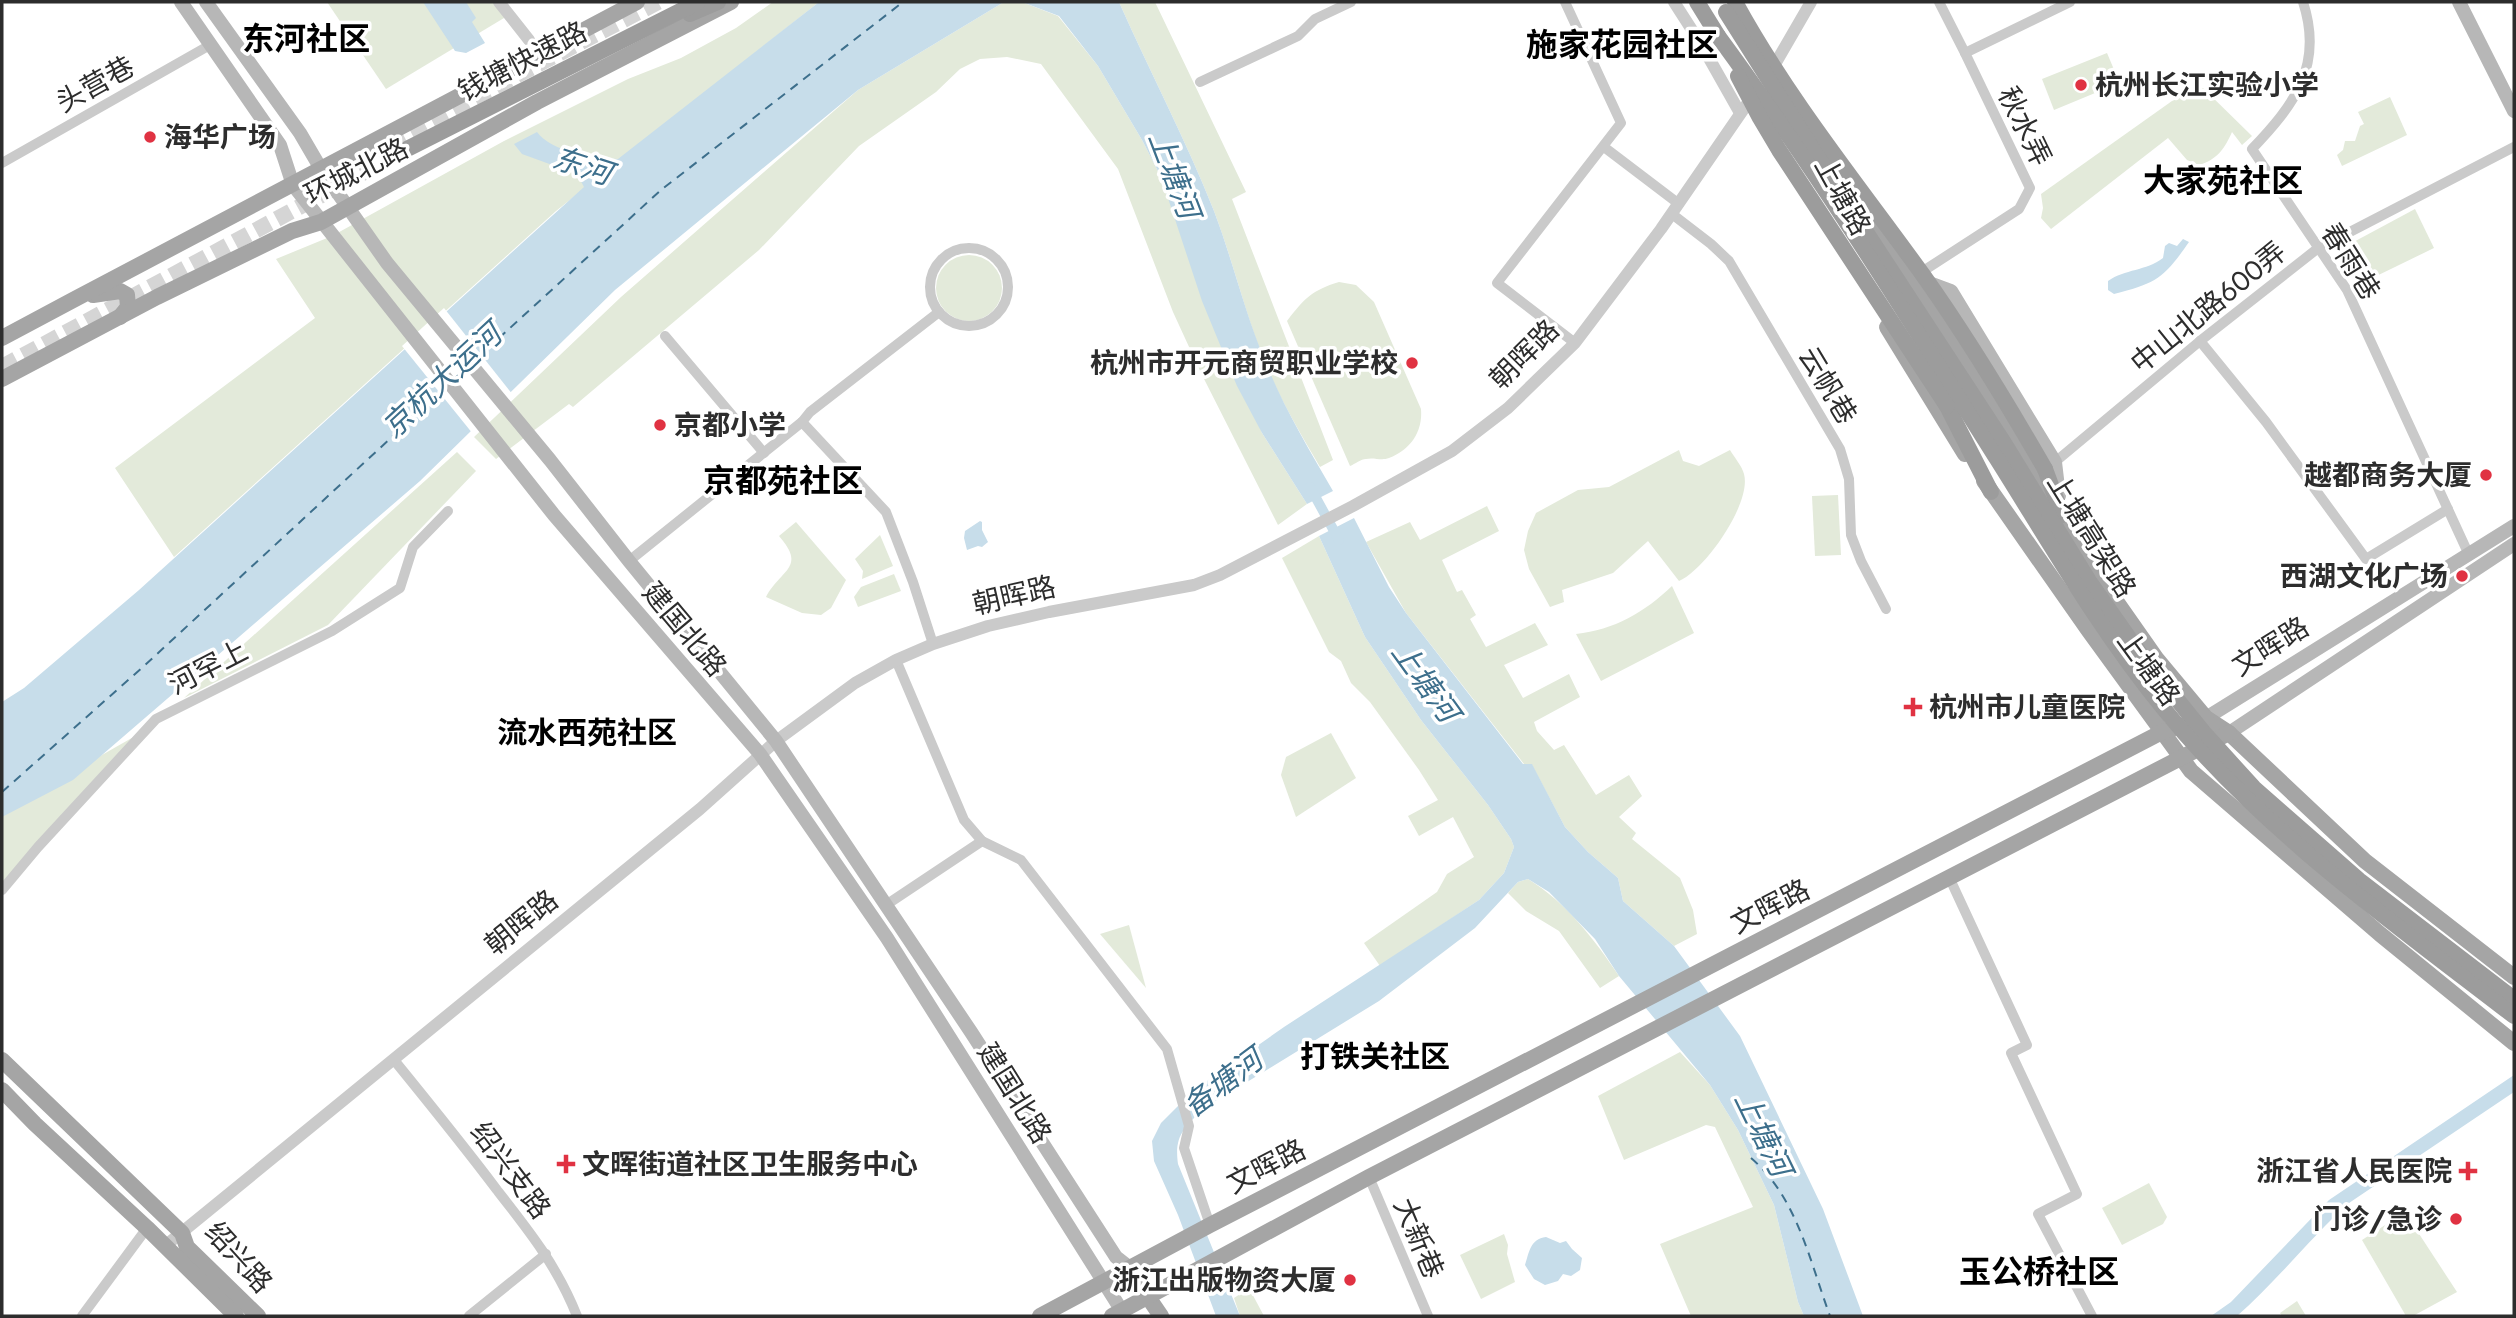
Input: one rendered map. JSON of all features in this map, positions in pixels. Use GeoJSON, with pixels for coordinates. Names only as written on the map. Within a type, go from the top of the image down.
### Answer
{"type":"FeatureCollection","features":[{"type":"Feature","properties":{"kind":"highway","name":"钱塘快速路"},"geometry":{"type":"LineString","coordinates":[[407,149],[698,2]]}},
{"type":"Feature","properties":{"kind":"highway"},"geometry":{"type":"LineString","coordinates":[[591,55],[718,2]]}},
{"type":"Feature","properties":{"kind":"highway"},"geometry":{"type":"LineString","coordinates":[[1697,2],[1718,36],[1759,118],[1947,406],[1991,492]]}},
{"type":"Feature","properties":{"kind":"highway"},"geometry":{"type":"LineString","coordinates":[[1727,4],[1931,288],[2050,466],[2062,515]]}},
{"type":"Feature","properties":{"kind":"highway","name":"上塘高架路"},"geometry":{"type":"LineString","coordinates":[[1727,4],[1832,180],[2004,443],[2089,581],[2148,664],[2205,734],[2254,788],[2359,880],[2514,999]]}},
{"type":"Feature","properties":{"kind":"highway","name":"上塘高架路"},"geometry":{"type":"LineString","coordinates":[[1718,36],[1775,114],[2080,591],[2129,664],[2165,710],[2240,794],[2349,891],[2514,1016]]}},
{"type":"Feature","properties":{"kind":"main road","name":"建国北路"},"geometry":{"type":"LineString","coordinates":[[181,2],[280,145],[293,185],[321,222],[554,515],[760,754],[887,938],[1104,1283],[1120,1315]]}},
{"type":"Feature","properties":{"kind":"main road","name":"建国北路"},"geometry":{"type":"LineString","coordinates":[[206,2],[387,263],[776,741],[971,1032],[1116,1257],[1130,1268],[1148,1297]]}},
{"type":"Feature","properties":{"kind":"main road","name":"环城北路"},"geometry":{"type":"LineString","coordinates":[[2,338],[262,198],[293,185],[637,2]]}},
{"type":"Feature","properties":{"kind":"main road","name":"环城北路"},"geometry":{"type":"LineString","coordinates":[[2,379],[292,231],[321,222],[537,102],[731,2]]}},
{"type":"Feature","properties":{"kind":"main road"},"geometry":{"type":"LineString","coordinates":[[2459,2],[2514,111]]}},
{"type":"Feature","properties":{"kind":"main road","name":"上塘路"},"geometry":{"type":"LineString","coordinates":[[1777,63],[1802,118],[1913,278],[2109,591],[2156,658],[2206,718],[2229,733],[2365,861],[2514,977]]}},
{"type":"Feature","properties":{"kind":"main road","name":"上塘路"},"geometry":{"type":"LineString","coordinates":[[1753,95],[1811,189],[1852,268],[1911,369],[1991,492],[2182,759],[2192,771],[2380,934],[2514,1043]]}},
{"type":"Feature","properties":{"kind":"main road"},"geometry":{"type":"LineString","coordinates":[[1913,278],[1951,291],[2050,466]]}},
{"type":"Feature","properties":{"kind":"main road"},"geometry":{"type":"LineString","coordinates":[[78,297],[120,291],[127,295],[128,307],[120,317]]}},
{"type":"Feature","properties":{"kind":"main road","name":"文晖路"},"geometry":{"type":"LineString","coordinates":[[1040,1316],[1210,1225],[2162,732],[2206,718],[2514,526]]}},
{"type":"Feature","properties":{"kind":"main road","name":"文晖路"},"geometry":{"type":"LineString","coordinates":[[1120,1315],[1228,1252],[1369,1177],[2182,759],[2229,733],[2514,544]]}},
{"type":"Feature","properties":{"kind":"main road"},"geometry":{"type":"LineString","coordinates":[[2,1060],[182,1233]]}},
{"type":"Feature","properties":{"kind":"main road"},"geometry":{"type":"LineString","coordinates":[[2,1090],[165,1246]]}},
{"type":"Feature","properties":{"kind":"main road","name":"绍兴路"},"geometry":{"type":"LineString","coordinates":[[182,1233],[187,1247],[258,1316]]}},
{"type":"Feature","properties":{"kind":"main road","name":"绍兴路"},"geometry":{"type":"LineString","coordinates":[[165,1246],[236,1316]]}},
{"type":"Feature","properties":{"kind":"main road"},"geometry":{"type":"LineString","coordinates":[[1148,1297],[1161,1316]]}},
{"type":"Feature","properties":{"kind":"street"},"geometry":{"type":"LineString","coordinates":[[499,2],[529,40]]}},
{"type":"Feature","properties":{"kind":"street"},"geometry":{"type":"LineString","coordinates":[[1200,82],[1298,36],[1315,19],[1352,2]]}},
{"type":"Feature","properties":{"kind":"street"},"geometry":{"type":"LineString","coordinates":[[1565,2],[1621,123],[1497,283],[1575,343]]}},
{"type":"Feature","properties":{"kind":"street"},"geometry":{"type":"LineString","coordinates":[[1674,2],[1740,113]]}},
{"type":"Feature","properties":{"kind":"street","name":"朝晖路"},"geometry":{"type":"LineString","coordinates":[[165,1246],[700,809],[760,754],[855,683],[895,660],[988,626],[1194,585],[1220,575],[1452,451],[1508,408],[1575,343],[1675,209],[1777,63],[1811,2]]}},
{"type":"Feature","properties":{"kind":"street"},"geometry":{"type":"LineString","coordinates":[[1939,2],[1965,53],[2058,4],[2070,2]]}},
{"type":"Feature","properties":{"kind":"street","name":"春雨巷"},"geometry":{"type":"LineString","coordinates":[[2303,2],[2312,50],[2300,88],[2276,124],[2252,149],[2347,290],[2469,555]]}},
{"type":"Feature","properties":{"kind":"street","name":"头营巷"},"geometry":{"type":"LineString","coordinates":[[2,163],[210,45]]}},
{"type":"Feature","properties":{"kind":"street","name":"秋水弄"},"geometry":{"type":"LineString","coordinates":[[1913,278],[2019,209],[2030,188],[1965,53]]}},
{"type":"Feature","properties":{"kind":"street","name":"云帆巷"},"geometry":{"type":"LineString","coordinates":[[1604,147],[1729,261],[1840,449],[1849,479],[1852,535],[1861,561],[1886,610]]}},
{"type":"Feature","properties":{"kind":"street","name":"中山北路600弄"},"geometry":{"type":"LineString","coordinates":[[2050,466],[2200,341],[2317,249],[2514,147]]}},
{"type":"Feature","properties":{"kind":"street"},"geometry":{"type":"LineString","coordinates":[[968,247],[993,255],[1003,265],[1008,276],[1009,289],[1000,312],[990,321],[965,326],[953,323],[939,312],[930,293],[930,279],[943,257],[968,247]]}},
{"type":"Feature","properties":{"kind":"street"},"geometry":{"type":"LineString","coordinates":[[629,561],[802,422],[810,412],[939,312]]}},
{"type":"Feature","properties":{"kind":"street"},"geometry":{"type":"LineString","coordinates":[[665,336],[764,453]]}},
{"type":"Feature","properties":{"kind":"street"},"geometry":{"type":"LineString","coordinates":[[2200,341],[2266,422],[2366,559],[2448,509]]}},
{"type":"Feature","properties":{"kind":"street"},"geometry":{"type":"LineString","coordinates":[[802,422],[886,512],[933,644]]}},
{"type":"Feature","properties":{"kind":"street","name":"河罕上"},"geometry":{"type":"LineString","coordinates":[[2,890],[156,719],[332,631],[400,587],[413,547],[448,511]]}},
{"type":"Feature","properties":{"kind":"street"},"geometry":{"type":"LineString","coordinates":[[895,660],[964,820],[982,841],[1021,860],[1167,1049],[1189,1126],[1184,1148],[1210,1225]]}},
{"type":"Feature","properties":{"kind":"street"},"geometry":{"type":"LineString","coordinates":[[886,905],[982,841]]}},
{"type":"Feature","properties":{"kind":"street"},"geometry":{"type":"LineString","coordinates":[[1949,877],[2027,1045],[2011,1053],[2077,1194],[2038,1214],[2092,1316]]}},
{"type":"Feature","properties":{"kind":"street","name":"绍兴支路"},"geometry":{"type":"LineString","coordinates":[[394,1060],[546,1254],[577,1316]]}},
{"type":"Feature","properties":{"kind":"street","name":"大新巷"},"geometry":{"type":"LineString","coordinates":[[1369,1177],[1427,1316]]}},
{"type":"Feature","properties":{"kind":"street"},"geometry":{"type":"LineString","coordinates":[[82,1316],[147,1228]]}},
{"type":"Feature","properties":{"kind":"street"},"geometry":{"type":"LineString","coordinates":[[469,1316],[546,1254]]}},
{"type":"Feature","properties":{"kind":"green space"},"geometry":{"type":"Polygon","coordinates":[[[327,2],[499,2],[509,15],[386,89],[327,2]]]}},
{"type":"Feature","properties":{"kind":"green space"},"geometry":{"type":"Polygon","coordinates":[[[773,2],[819,2],[556,211],[174,557],[115,468],[315,318],[276,259],[332,236],[504,141],[628,79],[681,58],[736,28],[773,2]]]}},
{"type":"Feature","properties":{"kind":"green space"},"geometry":{"type":"Polygon","coordinates":[[[1004,2],[1022,2],[1058,16],[1098,66],[1161,177],[1262,433],[1307,504],[1278,525],[1173,312],[1118,169],[1041,64],[1007,57],[980,59],[960,69],[936,92],[859,146],[759,250],[573,407],[569,404],[496,459],[474,437],[621,297],[858,90],[1004,2]]]}},
{"type":"Feature","properties":{"kind":"green space"},"geometry":{"type":"Polygon","coordinates":[[[1119,2],[1155,2],[1246,192],[1232,199],[1333,460],[1320,467],[1265,363],[1214,211],[1119,2]]]}},
{"type":"Feature","properties":{"kind":"green space"},"geometry":{"type":"Polygon","coordinates":[[[2107,53],[2118,79],[2111,82],[2112,86],[2054,110],[2042,79],[2107,53]]]}},
{"type":"Feature","properties":{"kind":"green space"},"geometry":{"type":"Polygon","coordinates":[[[2203,88],[2252,136],[2242,145],[2232,132],[2220,153],[2199,165],[2187,160],[2168,138],[2051,229],[2041,218],[2041,194],[2172,101],[2203,88]]]}},
{"type":"Feature","properties":{"kind":"green space"},"geometry":{"type":"Polygon","coordinates":[[[2390,97],[2407,135],[2342,166],[2337,155],[2343,150],[2345,141],[2355,141],[2360,126],[2364,124],[2358,112],[2390,97]]]}},
{"type":"Feature","properties":{"kind":"green space"},"geometry":{"type":"Polygon","coordinates":[[[2415,209],[2434,248],[2358,285],[2344,260],[2348,245],[2415,209]]]}},
{"type":"Feature","properties":{"kind":"green space"},"geometry":{"type":"Polygon","coordinates":[[[969,255],[982,258],[992,265],[999,275],[1002,288],[999,301],[992,311],[982,318],[969,321],[956,318],[946,311],[939,301],[936,288],[939,275],[946,265],[956,258],[969,255]]]}},
{"type":"Feature","properties":{"kind":"green space"},"geometry":{"type":"Polygon","coordinates":[[[1339,282],[1356,285],[1374,302],[1421,409],[1417,433],[1403,450],[1389,458],[1364,459],[1350,466],[1287,321],[1309,296],[1339,282]]]}},
{"type":"Feature","properties":{"kind":"green space"},"geometry":{"type":"Polygon","coordinates":[[[1679,450],[1683,461],[1699,466],[1730,450],[1743,471],[1745,486],[1741,501],[1734,518],[1713,550],[1701,564],[1679,581],[1648,541],[1613,573],[1562,590],[1564,602],[1550,607],[1529,569],[1524,550],[1536,513],[1578,490],[1609,487],[1679,450]]]}},
{"type":"Feature","properties":{"kind":"green space"},"geometry":{"type":"Polygon","coordinates":[[[457,452],[476,471],[328,625],[184,698],[457,452]]]}},
{"type":"Feature","properties":{"kind":"green space"},"geometry":{"type":"Polygon","coordinates":[[[1838,495],[1841,555],[1815,556],[1812,496],[1838,495]]]}},
{"type":"Feature","properties":{"kind":"green space"},"geometry":{"type":"Polygon","coordinates":[[[1487,506],[1499,531],[1442,560],[1457,592],[1462,590],[1476,615],[1470,619],[1486,647],[1535,623],[1548,645],[1504,665],[1523,698],[1569,674],[1580,697],[1534,722],[1537,731],[1554,750],[1564,745],[1596,795],[1629,775],[1642,796],[1619,817],[1636,833],[1632,839],[1680,878],[1693,910],[1697,934],[1674,946],[1623,901],[1618,878],[1565,827],[1532,765],[1524,764],[1406,613],[1366,542],[1410,522],[1420,540],[1487,506]]]}},
{"type":"Feature","properties":{"kind":"green space"},"geometry":{"type":"Polygon","coordinates":[[[796,522],[846,580],[831,608],[821,615],[802,613],[766,597],[791,562],[791,555],[779,536],[796,522]]]}},
{"type":"Feature","properties":{"kind":"green space"},"geometry":{"type":"Polygon","coordinates":[[[880,535],[893,566],[862,579],[863,571],[855,559],[880,535]]]}},
{"type":"Feature","properties":{"kind":"green space"},"geometry":{"type":"Polygon","coordinates":[[[1319,536],[1365,637],[1421,720],[1488,805],[1514,847],[1504,873],[1479,900],[1380,966],[1364,943],[1437,892],[1447,874],[1474,857],[1453,817],[1419,836],[1408,816],[1438,800],[1370,702],[1351,683],[1341,661],[1329,652],[1282,558],[1319,536]]]}},
{"type":"Feature","properties":{"kind":"green space"},"geometry":{"type":"Polygon","coordinates":[[[894,574],[901,591],[858,607],[854,597],[861,587],[894,574]]]}},
{"type":"Feature","properties":{"kind":"green space"},"geometry":{"type":"Polygon","coordinates":[[[1672,586],[1694,633],[1601,681],[1576,634],[1616,624],[1640,612],[1672,586]]]}},
{"type":"Feature","properties":{"kind":"green space"},"geometry":{"type":"Polygon","coordinates":[[[1331,733],[1356,778],[1296,817],[1281,775],[1286,757],[1331,733]]]}},
{"type":"Feature","properties":{"kind":"green space"},"geometry":{"type":"Polygon","coordinates":[[[137,735],[2,886],[2,812],[137,735]]]}},
{"type":"Feature","properties":{"kind":"green space"},"geometry":{"type":"Polygon","coordinates":[[[1528,879],[1567,910],[1619,976],[1600,988],[1559,931],[1526,911],[1508,893],[1518,882],[1528,879]]]}},
{"type":"Feature","properties":{"kind":"green space"},"geometry":{"type":"Polygon","coordinates":[[[1129,925],[1146,988],[1100,934],[1129,925]]]}},
{"type":"Feature","properties":{"kind":"green space"},"geometry":{"type":"Polygon","coordinates":[[[1680,1052],[1710,1085],[1738,1130],[1774,1205],[1798,1302],[1804,1316],[1691,1316],[1660,1244],[1753,1207],[1715,1127],[1706,1125],[1624,1160],[1598,1096],[1680,1052]]]}},
{"type":"Feature","properties":{"kind":"green space"},"geometry":{"type":"Polygon","coordinates":[[[2149,1183],[2167,1217],[2163,1224],[2122,1245],[2102,1208],[2149,1183]]]}},
{"type":"Feature","properties":{"kind":"green space"},"geometry":{"type":"Polygon","coordinates":[[[2396,1218],[2401,1226],[2410,1220],[2457,1292],[2413,1316],[2406,1316],[2362,1240],[2396,1218]]]}},
{"type":"Feature","properties":{"kind":"green space"},"geometry":{"type":"Polygon","coordinates":[[[1504,1234],[1515,1282],[1481,1299],[1460,1255],[1504,1234]]]}},
{"type":"Feature","properties":{"kind":"green space"},"geometry":{"type":"Polygon","coordinates":[[[1249,1288],[1264,1316],[1240,1316],[1234,1298],[1249,1288]]]}},
{"type":"Feature","properties":{"kind":"green space"},"geometry":{"type":"Polygon","coordinates":[[[2297,1301],[2306,1316],[2282,1316],[2280,1313],[2297,1301]]]}},
{"type":"Feature","properties":{"kind":"water"},"geometry":{"type":"Polygon","coordinates":[[[423,2],[466,2],[476,18],[472,22],[485,43],[466,53],[455,51],[423,2]]]}},
{"type":"Feature","properties":{"kind":"water"},"geometry":{"type":"Polygon","coordinates":[[[819,2],[1004,2],[858,90],[615,290],[420,481],[73,780],[2,817],[2,702],[24,688],[139,590],[584,187],[577,174],[522,154],[514,144],[537,132],[552,145],[563,149],[618,159],[819,2]]]}},
{"type":"Feature","properties":{"kind":"water"},"geometry":{"type":"Polygon","coordinates":[[[1022,2],[1119,2],[1214,211],[1273,380],[1333,491],[1307,504],[1262,433],[1237,386],[1202,301],[1161,177],[1098,66],[1059,16],[1022,2]]]}},
{"type":"Feature","properties":{"kind":"water"},"geometry":{"type":"Polygon","coordinates":[[[2183,239],[2189,242],[2173,264],[2158,277],[2114,294],[2108,290],[2108,281],[2156,262],[2163,258],[2165,246],[2169,243],[2177,246],[2183,239]]]}},
{"type":"Feature","properties":{"kind":"water","name":"备塘河"},"geometry":{"type":"Polygon","coordinates":[[[1354,518],[1389,587],[1406,613],[1523,764],[1532,764],[1565,827],[1618,878],[1623,901],[1674,946],[1740,1036],[1823,1209],[1863,1316],[1804,1316],[1798,1302],[1774,1205],[1738,1130],[1710,1085],[1619,976],[1595,939],[1549,892],[1528,879],[1518,882],[1475,928],[1379,1001],[1203,1109],[1186,1127],[1179,1139],[1178,1164],[1240,1316],[1216,1316],[1178,1215],[1154,1161],[1152,1141],[1161,1123],[1193,1091],[1284,1027],[1479,900],[1504,873],[1514,847],[1488,805],[1421,720],[1365,637],[1319,536],[1354,518]]]}},
{"type":"Feature","properties":{"kind":"water"},"geometry":{"type":"Polygon","coordinates":[[[980,521],[988,542],[982,547],[967,550],[965,531],[980,521]]]}},
{"type":"Feature","properties":{"kind":"water"},"geometry":{"type":"Polygon","coordinates":[[[2514,1075],[2514,1092],[2349,1203],[2237,1316],[2211,1316],[2231,1302],[2329,1200],[2514,1075]]]}},
{"type":"Feature","properties":{"kind":"water"},"geometry":{"type":"Polygon","coordinates":[[[1546,1237],[1560,1243],[1566,1241],[1582,1258],[1580,1270],[1571,1276],[1563,1274],[1558,1281],[1545,1285],[1534,1279],[1525,1265],[1533,1244],[1546,1237]]]}},
{"type":"Feature","properties":{"kind":"pier"},"geometry":{"type":"Polygon","coordinates":[[[444,308],[513,395],[473,434],[402,346],[444,308]]]}},
{"type":"Feature","properties":{"kind":"waterway","name":"上塘河"},"geometry":{"type":"LineString","coordinates":[[1310,487],[1339,540]]}},
{"type":"Feature","properties":{"kind":"ferry route"},"geometry":{"type":"LineString","coordinates":[[475,360],[661,190],[903,2]]}},
{"type":"Feature","properties":{"kind":"ferry route"},"geometry":{"type":"LineString","coordinates":[[454,379],[466,369]]}},
{"type":"Feature","properties":{"kind":"ferry route"},"geometry":{"type":"LineString","coordinates":[[2,792],[144,666],[445,388]]}},
{"type":"Feature","properties":{"kind":"ferry route"},"geometry":{"type":"LineString","coordinates":[[1751,1158],[1767,1174],[1791,1211],[1830,1316]]}},
{"type":"Feature","properties":{"kind":"tunnel"},"geometry":{"type":"LineString","coordinates":[[325,175],[658,2]]}},
{"type":"Feature","properties":{"kind":"tunnel"},"geometry":{"type":"LineString","coordinates":[[2,367],[407,149]]}},
{"type":"Feature","properties":{"kind":"place","name":"杭州长江实验小学"},"geometry":{"type":"Point","coordinates":[2081,85]}},
{"type":"Feature","properties":{"kind":"place","name":"海华广场"},"geometry":{"type":"Point","coordinates":[150,137]}},
{"type":"Feature","properties":{"kind":"place","name":"杭州市开元商贸职业学校"},"geometry":{"type":"Point","coordinates":[1412,363]}},
{"type":"Feature","properties":{"kind":"place","name":"京都小学"},"geometry":{"type":"Point","coordinates":[660,425]}},
{"type":"Feature","properties":{"kind":"place","name":"越都商务大厦"},"geometry":{"type":"Point","coordinates":[2486,475]}},
{"type":"Feature","properties":{"kind":"place","name":"西湖文化广场"},"geometry":{"type":"Point","coordinates":[2462,576]}},
{"type":"Feature","properties":{"kind":"place","name":"杭州市儿童医院"},"geometry":{"type":"Point","coordinates":[1913,707]}},
{"type":"Feature","properties":{"kind":"place","name":"文晖街道社区卫生服务中心"},"geometry":{"type":"Point","coordinates":[566,1164]}},
{"type":"Feature","properties":{"kind":"place","name":"浙江省人民医院"},"geometry":{"type":"Point","coordinates":[2468,1171]}},
{"type":"Feature","properties":{"kind":"place","name":"门诊/急诊"},"geometry":{"type":"Point","coordinates":[2456,1219]}},
{"type":"Feature","properties":{"kind":"place","name":"浙江出版物资大厦"},"geometry":{"type":"Point","coordinates":[1350,1280]}},
{"type":"Feature","properties":{"kind":"district","name":"东河社区"},"geometry":{"type":"Point","coordinates":[306,39]}},
{"type":"Feature","properties":{"kind":"district","name":"施家花园社区"},"geometry":{"type":"Point","coordinates":[1622,45]}},
{"type":"Feature","properties":{"kind":"district","name":"大家苑社区"},"geometry":{"type":"Point","coordinates":[2223,181]}},
{"type":"Feature","properties":{"kind":"district","name":"京都苑社区"},"geometry":{"type":"Point","coordinates":[783,481]}},
{"type":"Feature","properties":{"kind":"district","name":"流水西苑社区"},"geometry":{"type":"Point","coordinates":[587,733]}},
{"type":"Feature","properties":{"kind":"district","name":"打铁关社区"},"geometry":{"type":"Point","coordinates":[1375,1057]}},
{"type":"Feature","properties":{"kind":"district","name":"玉公桥社区"},"geometry":{"type":"Point","coordinates":[2039,1272]}},
{"type":"Feature","properties":{"kind":"water label","name":"东河"},"geometry":{"type":"Point","coordinates":[582,166]}},
{"type":"Feature","properties":{"kind":"water label","name":"京杭大运河"},"geometry":{"type":"Point","coordinates":[442,381]}}]}
